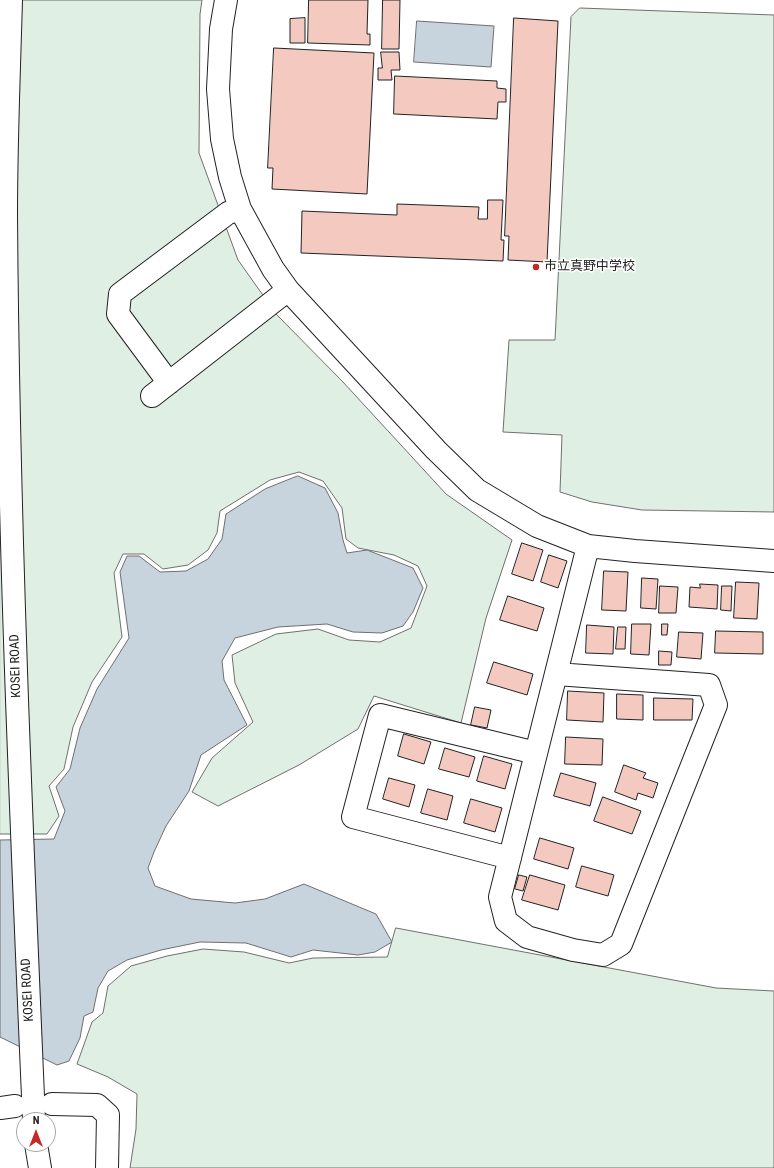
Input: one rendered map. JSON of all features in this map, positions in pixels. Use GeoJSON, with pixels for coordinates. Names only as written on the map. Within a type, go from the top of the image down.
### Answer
{"type":"FeatureCollection","features":[{"type":"Feature","properties":{"kind":"main road","name":"KOSEI ROAD"},"geometry":{"type":"LineString","coordinates":[[6,211],[11,0]]}},
{"type":"Feature","properties":{"kind":"main road"},"geometry":{"type":"LineString","coordinates":[[226,0],[221,29],[218,89],[222,139],[230,177],[240,208],[274,269],[288,290],[436,450],[477,490],[537,526],[588,546],[634,551],[774,561]]}},
{"type":"Feature","properties":{"kind":"main road","name":"KOSEI ROAD"},"geometry":{"type":"LineString","coordinates":[[0,105],[6,211],[12,542],[22,838],[25,1104]]}},
{"type":"Feature","properties":{"kind":"main road"},"geometry":{"type":"LineString","coordinates":[[168,383],[118,314],[120,294],[228,213],[240,208]]}},
{"type":"Feature","properties":{"kind":"main road"},"geometry":{"type":"LineString","coordinates":[[152,396],[288,290]]}},
{"type":"Feature","properties":{"kind":"main road"},"geometry":{"type":"LineString","coordinates":[[556,674],[709,685],[716,705],[620,944],[603,955],[573,950],[528,937],[506,921],[500,898],[536,753],[588,546]]}},
{"type":"Feature","properties":{"kind":"main road"},"geometry":{"type":"LineString","coordinates":[[510,858],[353,817],[380,715],[536,753]]}},
{"type":"Feature","properties":{"kind":"main road"},"geometry":{"type":"LineString","coordinates":[[25,1104],[96,1105],[108,1115],[107,1168]]}},
{"type":"Feature","properties":{"kind":"main road"},"geometry":{"type":"LineString","coordinates":[[36,1152],[36,1168]]}},
{"type":"Feature","properties":{"kind":"main road"},"geometry":{"type":"LineString","coordinates":[[37,1152],[40,1168]]}},
{"type":"Feature","properties":{"kind":"green space"},"geometry":{"type":"Polygon","coordinates":[[[0,0],[202,0],[200,14],[199,153],[238,260],[277,315],[343,382],[446,494],[512,540],[486,618],[461,723],[374,696],[358,729],[299,765],[218,806],[192,792],[212,758],[253,722],[235,683],[232,655],[276,634],[318,629],[349,640],[380,642],[411,628],[427,586],[418,566],[394,555],[358,548],[346,539],[342,508],[323,481],[299,472],[270,480],[220,511],[217,533],[208,550],[188,565],[163,569],[144,554],[123,554],[114,573],[122,637],[92,682],[73,727],[64,769],[49,786],[59,816],[47,834],[0,834],[0,0]]]}},
{"type":"Feature","properties":{"kind":"green space"},"geometry":{"type":"Polygon","coordinates":[[[580,8],[774,15],[774,512],[642,510],[592,502],[560,492],[562,435],[503,432],[509,340],[555,340],[571,17],[580,8]]]}},
{"type":"Feature","properties":{"kind":"green space"},"geometry":{"type":"Polygon","coordinates":[[[396,928],[716,988],[774,991],[774,1168],[130,1168],[136,1129],[137,1094],[108,1077],[77,1064],[92,1022],[103,1013],[108,986],[131,966],[167,956],[203,949],[244,952],[289,963],[313,958],[387,957],[396,928]]]}},
{"type":"Feature","properties":{"kind":"shaded area"},"geometry":{"type":"Polygon","coordinates":[[[417,21],[494,26],[491,67],[414,62],[417,21]]]}},
{"type":"Feature","properties":{"kind":"shaded area"},"geometry":{"type":"Polygon","coordinates":[[[298,476],[325,488],[338,513],[347,553],[367,550],[413,568],[423,588],[413,612],[403,626],[382,633],[353,632],[327,624],[278,627],[235,638],[222,661],[224,680],[247,725],[201,755],[189,791],[166,826],[148,868],[155,886],[191,899],[235,903],[265,899],[304,884],[376,914],[392,942],[375,952],[358,955],[313,950],[291,957],[246,943],[200,942],[161,950],[127,960],[108,971],[98,988],[93,1012],[84,1016],[80,1038],[69,1061],[57,1065],[0,1037],[0,840],[54,839],[65,811],[56,787],[70,769],[80,728],[97,689],[129,638],[120,572],[127,556],[139,556],[160,572],[186,571],[208,559],[222,539],[226,514],[265,489],[298,476]]]}},
{"type":"Feature","properties":{"kind":"building"},"geometry":{"type":"Polygon","coordinates":[[[309,0],[368,0],[367,34],[370,34],[370,45],[308,43],[309,0]]]}},
{"type":"Feature","properties":{"kind":"building"},"geometry":{"type":"Polygon","coordinates":[[[383,0],[400,0],[399,49],[382,49],[383,0]]]}},
{"type":"Feature","properties":{"kind":"building"},"geometry":{"type":"Polygon","coordinates":[[[305,18],[305,43],[290,43],[290,19],[305,18]]]}},
{"type":"Feature","properties":{"kind":"building"},"geometry":{"type":"Polygon","coordinates":[[[514,18],[558,21],[547,262],[508,260],[509,236],[505,236],[514,18]]]}},
{"type":"Feature","properties":{"kind":"building"},"geometry":{"type":"Polygon","coordinates":[[[274,48],[374,53],[367,194],[272,189],[273,168],[268,168],[274,48]]]}},
{"type":"Feature","properties":{"kind":"building"},"geometry":{"type":"Polygon","coordinates":[[[381,52],[399,52],[400,70],[391,70],[392,80],[378,80],[378,68],[382,68],[381,52]]]}},
{"type":"Feature","properties":{"kind":"building"},"geometry":{"type":"Polygon","coordinates":[[[395,76],[497,81],[497,88],[506,89],[506,102],[498,102],[497,119],[394,114],[395,76]]]}},
{"type":"Feature","properties":{"kind":"building"},"geometry":{"type":"Polygon","coordinates":[[[488,200],[503,200],[501,240],[504,240],[503,261],[301,253],[302,211],[397,215],[397,204],[479,207],[478,219],[487,219],[488,200]]]}},
{"type":"Feature","properties":{"kind":"building"},"geometry":{"type":"Polygon","coordinates":[[[522,543],[543,550],[533,581],[512,574],[522,543]]]}},
{"type":"Feature","properties":{"kind":"building"},"geometry":{"type":"Polygon","coordinates":[[[549,555],[567,561],[558,588],[541,582],[549,555]]]}},
{"type":"Feature","properties":{"kind":"building"},"geometry":{"type":"Polygon","coordinates":[[[604,571],[628,572],[626,611],[602,610],[604,571]]]}},
{"type":"Feature","properties":{"kind":"building"},"geometry":{"type":"Polygon","coordinates":[[[642,578],[658,579],[656,609],[641,608],[642,578]]]}},
{"type":"Feature","properties":{"kind":"building"},"geometry":{"type":"Polygon","coordinates":[[[736,582],[759,583],[757,619],[734,618],[736,582]]]}},
{"type":"Feature","properties":{"kind":"building"},"geometry":{"type":"Polygon","coordinates":[[[700,584],[718,585],[717,609],[689,607],[690,587],[700,588],[700,584]]]}},
{"type":"Feature","properties":{"kind":"building"},"geometry":{"type":"Polygon","coordinates":[[[660,586],[678,587],[676,613],[659,613],[660,586]]]}},
{"type":"Feature","properties":{"kind":"building"},"geometry":{"type":"Polygon","coordinates":[[[722,586],[732,586],[731,611],[721,610],[722,586]]]}},
{"type":"Feature","properties":{"kind":"building"},"geometry":{"type":"Polygon","coordinates":[[[508,596],[544,608],[537,631],[500,620],[508,596]]]}},
{"type":"Feature","properties":{"kind":"building"},"geometry":{"type":"Polygon","coordinates":[[[632,624],[651,624],[649,655],[631,654],[632,624]]]}},
{"type":"Feature","properties":{"kind":"building"},"geometry":{"type":"Polygon","coordinates":[[[662,624],[668,624],[667,635],[662,635],[662,624]]]}},
{"type":"Feature","properties":{"kind":"building"},"geometry":{"type":"Polygon","coordinates":[[[587,625],[614,627],[613,654],[586,653],[587,625]]]}},
{"type":"Feature","properties":{"kind":"building"},"geometry":{"type":"Polygon","coordinates":[[[618,627],[626,627],[625,649],[616,649],[618,627]]]}},
{"type":"Feature","properties":{"kind":"building"},"geometry":{"type":"Polygon","coordinates":[[[716,631],[763,632],[763,654],[715,653],[716,631]]]}},
{"type":"Feature","properties":{"kind":"building"},"geometry":{"type":"Polygon","coordinates":[[[679,632],[703,633],[701,659],[677,657],[679,632]]]}},
{"type":"Feature","properties":{"kind":"building"},"geometry":{"type":"Polygon","coordinates":[[[659,651],[672,652],[671,665],[659,665],[659,651]]]}},
{"type":"Feature","properties":{"kind":"building"},"geometry":{"type":"Polygon","coordinates":[[[494,662],[533,674],[527,695],[487,683],[494,662]]]}},
{"type":"Feature","properties":{"kind":"building"},"geometry":{"type":"Polygon","coordinates":[[[568,691],[604,693],[603,722],[567,720],[568,691]]]}},
{"type":"Feature","properties":{"kind":"building"},"geometry":{"type":"Polygon","coordinates":[[[617,694],[643,695],[643,720],[617,719],[617,694]]]}},
{"type":"Feature","properties":{"kind":"building"},"geometry":{"type":"Polygon","coordinates":[[[654,698],[693,699],[692,720],[654,720],[654,698]]]}},
{"type":"Feature","properties":{"kind":"building"},"geometry":{"type":"Polygon","coordinates":[[[475,707],[491,710],[487,728],[471,725],[475,707]]]}},
{"type":"Feature","properties":{"kind":"building"},"geometry":{"type":"Polygon","coordinates":[[[404,734],[431,742],[424,764],[398,756],[404,734]]]}},
{"type":"Feature","properties":{"kind":"building"},"geometry":{"type":"Polygon","coordinates":[[[566,737],[603,739],[602,765],[565,764],[566,737]]]}},
{"type":"Feature","properties":{"kind":"building"},"geometry":{"type":"Polygon","coordinates":[[[445,748],[475,757],[469,777],[439,769],[445,748]]]}},
{"type":"Feature","properties":{"kind":"building"},"geometry":{"type":"Polygon","coordinates":[[[484,756],[512,764],[505,789],[477,781],[484,756]]]}},
{"type":"Feature","properties":{"kind":"building"},"geometry":{"type":"Polygon","coordinates":[[[624,765],[646,773],[643,778],[658,783],[653,798],[638,793],[636,800],[615,792],[624,765]]]}},
{"type":"Feature","properties":{"kind":"building"},"geometry":{"type":"Polygon","coordinates":[[[561,773],[596,783],[590,806],[554,796],[561,773]]]}},
{"type":"Feature","properties":{"kind":"building"},"geometry":{"type":"Polygon","coordinates":[[[389,778],[415,785],[409,807],[383,799],[389,778]]]}},
{"type":"Feature","properties":{"kind":"building"},"geometry":{"type":"Polygon","coordinates":[[[428,789],[453,796],[447,820],[421,813],[428,789]]]}},
{"type":"Feature","properties":{"kind":"building"},"geometry":{"type":"Polygon","coordinates":[[[603,797],[641,811],[632,834],[594,821],[603,797]]]}},
{"type":"Feature","properties":{"kind":"building"},"geometry":{"type":"Polygon","coordinates":[[[471,799],[502,808],[495,832],[464,823],[471,799]]]}},
{"type":"Feature","properties":{"kind":"building"},"geometry":{"type":"Polygon","coordinates":[[[540,838],[574,848],[568,869],[534,859],[540,838]]]}},
{"type":"Feature","properties":{"kind":"building"},"geometry":{"type":"Polygon","coordinates":[[[582,866],[614,875],[608,896],[576,887],[582,866]]]}},
{"type":"Feature","properties":{"kind":"building"},"geometry":{"type":"Polygon","coordinates":[[[519,875],[527,877],[523,891],[515,889],[519,875]]]}},
{"type":"Feature","properties":{"kind":"building"},"geometry":{"type":"Polygon","coordinates":[[[530,875],[565,885],[558,910],[522,900],[530,875]]]}},
{"type":"Feature","properties":{"kind":"place","name":"市立真野中学校"},"geometry":{"type":"Point","coordinates":[536,267]}}]}
